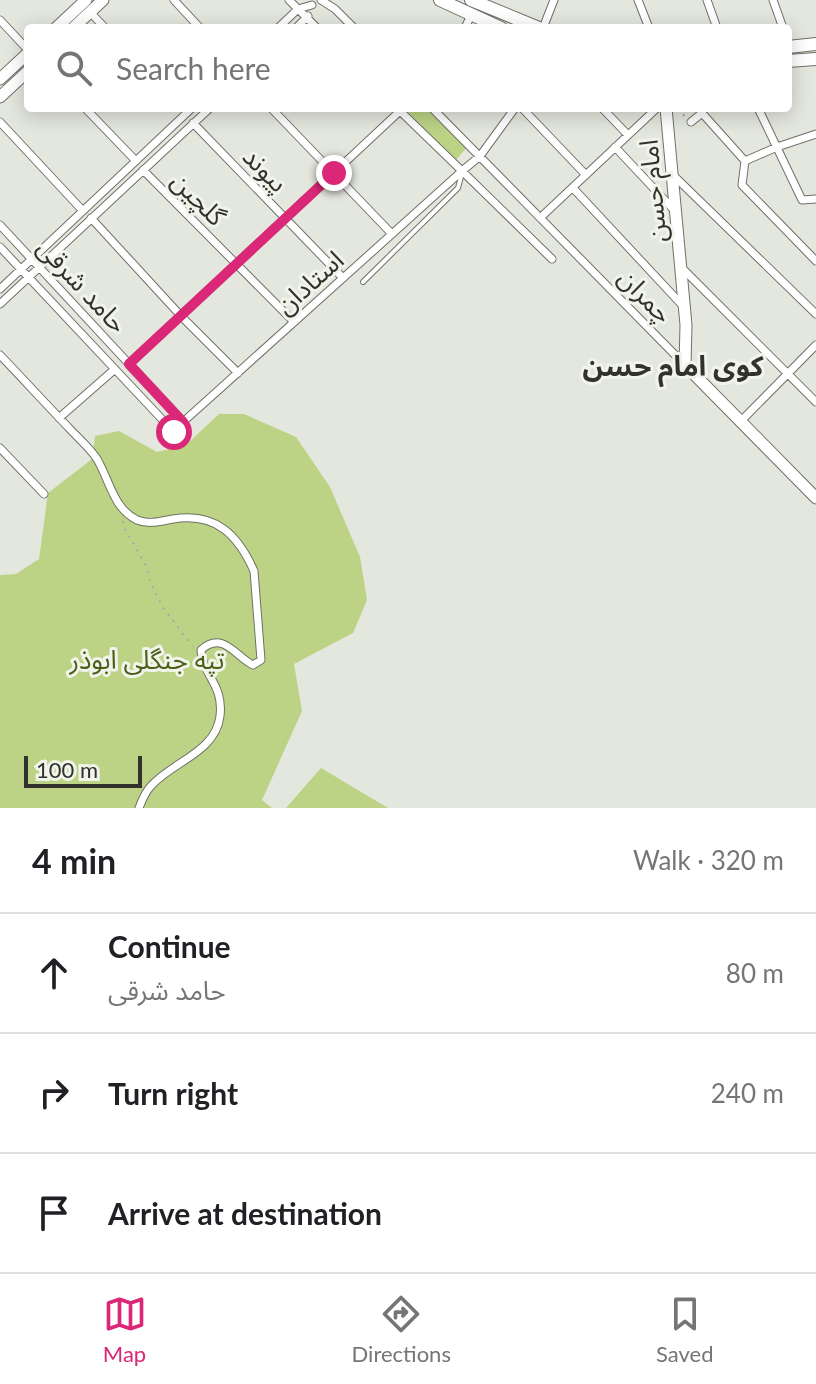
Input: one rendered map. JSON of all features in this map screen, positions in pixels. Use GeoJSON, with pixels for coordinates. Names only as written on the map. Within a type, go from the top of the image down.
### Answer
{"type":"FeatureCollection","features":[{"type":"Feature","properties":{"kind":"main road"},"geometry":{"type":"LineString","coordinates":[[440,0],[492,24]]}},
{"type":"Feature","properties":{"kind":"main road"},"geometry":{"type":"LineString","coordinates":[[471,0],[531,24]]}},
{"type":"Feature","properties":{"kind":"main road"},"geometry":{"type":"LineString","coordinates":[[792,45],[816,42]]}},
{"type":"Feature","properties":{"kind":"main road"},"geometry":{"type":"LineString","coordinates":[[792,61],[816,59]]}},
{"type":"Feature","properties":{"kind":"street"},"geometry":{"type":"LineString","coordinates":[[61,24],[84,4],[103,0]]}},
{"type":"Feature","properties":{"kind":"street"},"geometry":{"type":"LineString","coordinates":[[174,0],[196,24]]}},
{"type":"Feature","properties":{"kind":"street"},"geometry":{"type":"LineString","coordinates":[[289,0],[313,24]]}},
{"type":"Feature","properties":{"kind":"street"},"geometry":{"type":"LineString","coordinates":[[543,24],[554,0]]}},
{"type":"Feature","properties":{"kind":"street"},"geometry":{"type":"LineString","coordinates":[[638,0],[647,24]]}},
{"type":"Feature","properties":{"kind":"street"},"geometry":{"type":"LineString","coordinates":[[707,0],[716,24]]}},
{"type":"Feature","properties":{"kind":"street"},"geometry":{"type":"LineString","coordinates":[[773,0],[782,24]]}},
{"type":"Feature","properties":{"kind":"street"},"geometry":{"type":"LineString","coordinates":[[300,24],[316,2]]}},
{"type":"Feature","properties":{"kind":"street"},"geometry":{"type":"LineString","coordinates":[[282,24],[298,9],[316,2],[335,9],[350,24]]}},
{"type":"Feature","properties":{"kind":"street"},"geometry":{"type":"LineString","coordinates":[[75,24],[84,4]]}},
{"type":"Feature","properties":{"kind":"street"},"geometry":{"type":"LineString","coordinates":[[84,4],[102,24]]}},
{"type":"Feature","properties":{"kind":"street"},"geometry":{"type":"LineString","coordinates":[[467,24],[471,15]]}},
{"type":"Feature","properties":{"kind":"street"},"geometry":{"type":"LineString","coordinates":[[0,20],[24,47]]}},
{"type":"Feature","properties":{"kind":"street"},"geometry":{"type":"LineString","coordinates":[[0,79],[24,55]]}},
{"type":"Feature","properties":{"kind":"street"},"geometry":{"type":"LineString","coordinates":[[0,97],[24,75]]}},
{"type":"Feature","properties":{"kind":"street"},"geometry":{"type":"LineString","coordinates":[[89,112],[136,161]]}},
{"type":"Feature","properties":{"kind":"street"},"geometry":{"type":"LineString","coordinates":[[0,289],[184,112]]}},
{"type":"Feature","properties":{"kind":"street"},"geometry":{"type":"LineString","coordinates":[[0,304],[205,112]]}},
{"type":"Feature","properties":{"kind":"street"},"geometry":{"type":"LineString","coordinates":[[275,112],[392,234]]}},
{"type":"Feature","properties":{"kind":"street"},"geometry":{"type":"LineString","coordinates":[[129,364],[397,112]]}},
{"type":"Feature","properties":{"kind":"street"},"geometry":{"type":"LineString","coordinates":[[401,112],[552,259]]}},
{"type":"Feature","properties":{"kind":"street","name":"چمران"},"geometry":{"type":"LineString","coordinates":[[436,112],[816,498]]}},
{"type":"Feature","properties":{"kind":"street"},"geometry":{"type":"LineString","coordinates":[[462,171],[480,156],[512,112]]}},
{"type":"Feature","properties":{"kind":"street"},"geometry":{"type":"LineString","coordinates":[[526,112],[586,175]]}},
{"type":"Feature","properties":{"kind":"street"},"geometry":{"type":"LineString","coordinates":[[606,112],[628,135]]}},
{"type":"Feature","properties":{"kind":"street"},"geometry":{"type":"LineString","coordinates":[[540,218],[653,112]]}},
{"type":"Feature","properties":{"kind":"street","name":"امام حسن"},"geometry":{"type":"LineString","coordinates":[[666,112],[685,307],[685,365]]}},
{"type":"Feature","properties":{"kind":"street"},"geometry":{"type":"LineString","coordinates":[[760,112],[802,200],[816,199]]}},
{"type":"Feature","properties":{"kind":"street"},"geometry":{"type":"LineString","coordinates":[[691,122],[702,113],[745,161],[742,185],[816,261]]}},
{"type":"Feature","properties":{"kind":"street"},"geometry":{"type":"LineString","coordinates":[[0,122],[83,211]]}},
{"type":"Feature","properties":{"kind":"street","name":"پیوند"},"geometry":{"type":"LineString","coordinates":[[193,123],[343,278]]}},
{"type":"Feature","properties":{"kind":"street"},"geometry":{"type":"LineString","coordinates":[[745,161],[816,134]]}},
{"type":"Feature","properties":{"kind":"street"},"geometry":{"type":"LineString","coordinates":[[615,147],[676,213]]}},
{"type":"Feature","properties":{"kind":"street","name":"گلچین"},"geometry":{"type":"LineString","coordinates":[[143,170],[294,322]]}},
{"type":"Feature","properties":{"kind":"street","name":"استادان"},"geometry":{"type":"LineString","coordinates":[[183,422],[462,171]]}},
{"type":"Feature","properties":{"kind":"street"},"geometry":{"type":"LineString","coordinates":[[672,174],[816,314]]}},
{"type":"Feature","properties":{"kind":"street"},"geometry":{"type":"LineString","coordinates":[[573,188],[685,307]]}},
{"type":"Feature","properties":{"kind":"street"},"geometry":{"type":"LineString","coordinates":[[91,218],[238,373]]}},
{"type":"Feature","properties":{"kind":"street","name":"حامد شرقی"},"geometry":{"type":"LineString","coordinates":[[0,225],[183,422],[174,432],[0,247]]}},
{"type":"Feature","properties":{"kind":"street"},"geometry":{"type":"LineString","coordinates":[[681,268],[816,402]]}},
{"type":"Feature","properties":{"kind":"street"},"geometry":{"type":"LineString","coordinates":[[741,421],[816,345]]}},
{"type":"Feature","properties":{"kind":"street"},"geometry":{"type":"LineString","coordinates":[[0,355],[96,458],[122,508],[147,523],[182,517],[214,523],[227,530],[254,571],[261,660],[253,665],[224,644],[213,643],[201,650],[201,657],[220,693],[217,727],[207,744],[149,787],[139,808]]}},
{"type":"Feature","properties":{"kind":"street"},"geometry":{"type":"LineString","coordinates":[[59,418],[115,369]]}},
{"type":"Feature","properties":{"kind":"street"},"geometry":{"type":"LineString","coordinates":[[0,448],[44,494]]}},
{"type":"Feature","properties":{"kind":"lane"},"geometry":{"type":"LineString","coordinates":[[363,282],[458,188],[462,171]]}},
{"type":"Feature","properties":{"kind":"lane"},"geometry":{"type":"LineString","coordinates":[[392,234],[402,245]]}},
{"type":"Feature","properties":{"kind":"path"},"geometry":{"type":"LineString","coordinates":[[680,112],[691,122]]}},
{"type":"Feature","properties":{"kind":"path"},"geometry":{"type":"LineString","coordinates":[[122,508],[124,527],[146,566],[162,606],[201,657]]}},
{"type":"Feature","properties":{"kind":"green space"},"geometry":{"type":"Polygon","coordinates":[[[408,112],[430,112],[467,147],[456,160],[408,112]]]}},
{"type":"Feature","properties":{"kind":"green space","name":"تپه جنگلی ابوذر"},"geometry":{"type":"Polygon","coordinates":[[[219,414],[244,414],[296,437],[330,487],[360,557],[367,600],[353,633],[294,664],[302,711],[262,800],[272,808],[0,808],[0,575],[16,574],[39,559],[48,493],[92,459],[95,436],[119,431],[157,452],[186,445],[219,414]]]}},
{"type":"Feature","properties":{"kind":"green space"},"geometry":{"type":"Polygon","coordinates":[[[321,768],[388,808],[286,808],[321,768]]]}},
{"type":"Feature","properties":{"kind":"district","name":"کوی امام حسن"},"geometry":{"type":"Point","coordinates":[673,365]}},
{"type":"Feature","properties":{"kind":"route"},"geometry":{"type":"LineString","coordinates":[[174,432],[183,422],[129,364],[334,173]]}}]}
